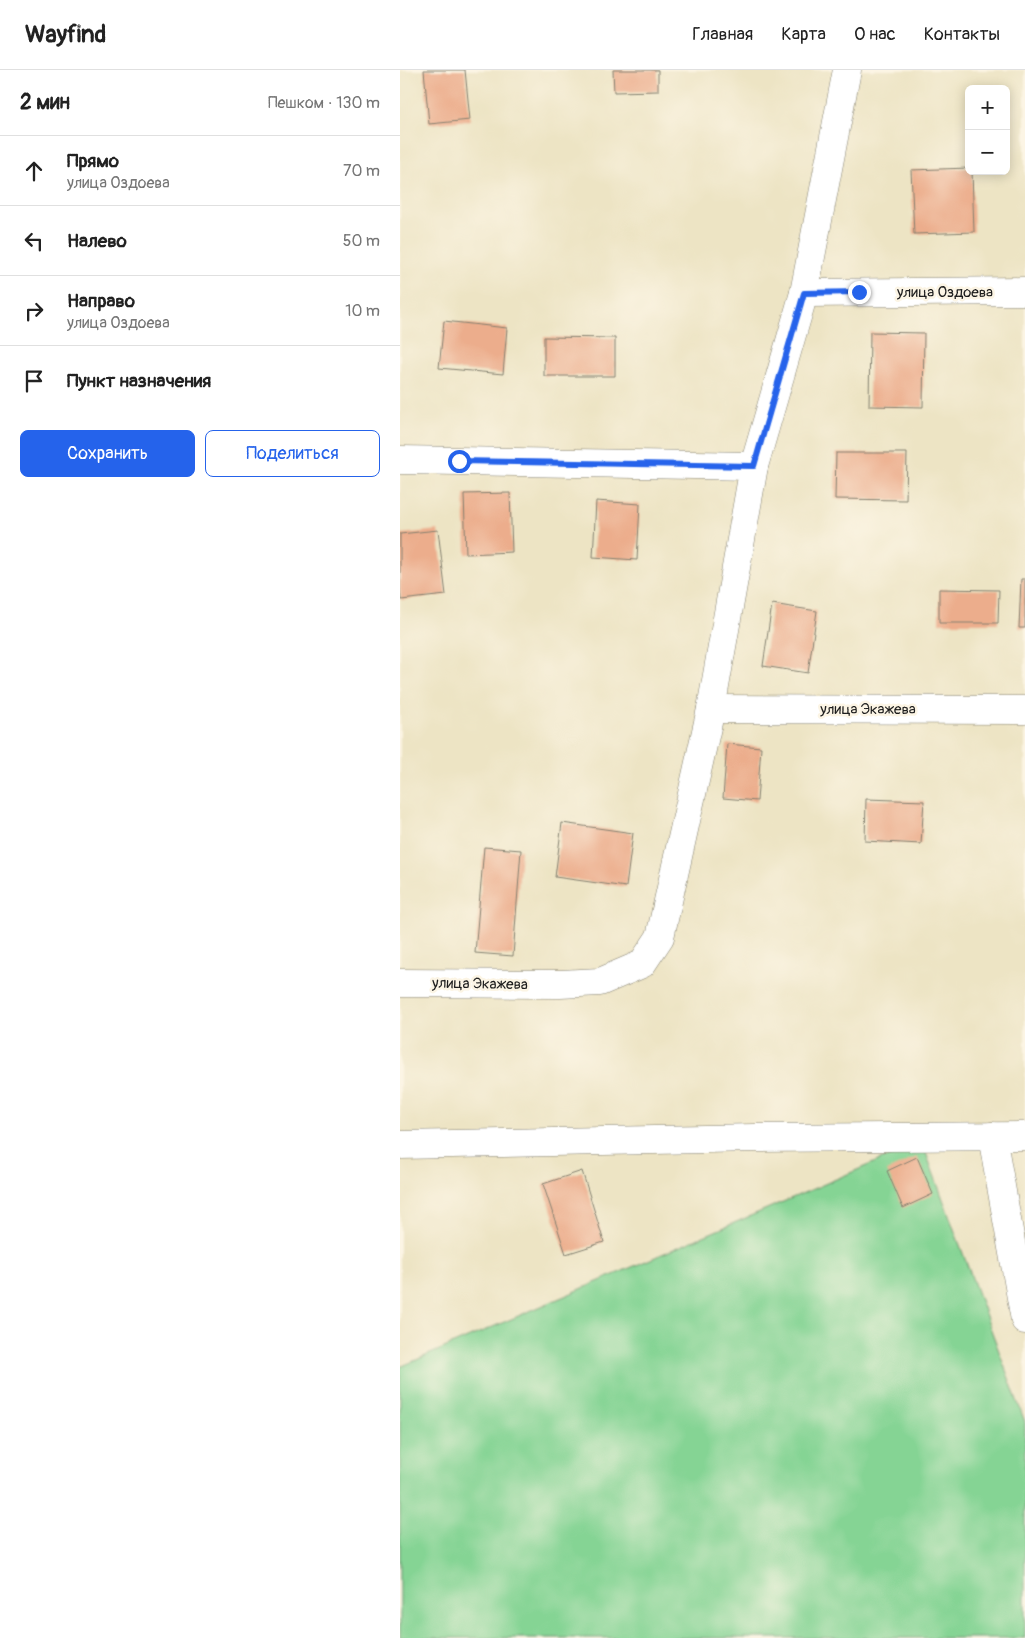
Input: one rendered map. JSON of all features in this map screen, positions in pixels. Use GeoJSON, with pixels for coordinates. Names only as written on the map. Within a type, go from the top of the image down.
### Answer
{"type":"FeatureCollection","features":[{"type":"Feature","properties":{"kind":"street","name":"улица Экажева"},"geometry":{"type":"LineString","coordinates":[[400,983],[560,984],[600,982],[642,964],[660,937],[711,709],[754,466],[804,293],[847,70]]}},
{"type":"Feature","properties":{"kind":"street","name":"улица Оздоева"},"geometry":{"type":"LineString","coordinates":[[804,293],[1025,291]]}},
{"type":"Feature","properties":{"kind":"street"},"geometry":{"type":"LineString","coordinates":[[400,460],[754,466]]}},
{"type":"Feature","properties":{"kind":"street","name":"улица Экажева"},"geometry":{"type":"LineString","coordinates":[[711,709],[1025,710]]}},
{"type":"Feature","properties":{"kind":"street"},"geometry":{"type":"LineString","coordinates":[[992,1136],[1025,1320]]}},
{"type":"Feature","properties":{"kind":"street"},"geometry":{"type":"LineString","coordinates":[[400,1144],[745,1138],[1025,1136]]}},
{"type":"Feature","properties":{"kind":"green space"},"geometry":{"type":"Polygon","coordinates":[[[922,1142],[1025,1422],[1025,1638],[400,1638],[400,1367],[922,1142]]]}},
{"type":"Feature","properties":{"kind":"building"},"geometry":{"type":"Polygon","coordinates":[[[424,70],[465,70],[470,120],[429,124],[424,70]]]}},
{"type":"Feature","properties":{"kind":"building"},"geometry":{"type":"Polygon","coordinates":[[[613,70],[658,70],[658,91],[614,92],[613,70]]]}},
{"type":"Feature","properties":{"kind":"building"},"geometry":{"type":"Polygon","coordinates":[[[965,168],[965,175],[972,175],[974,232],[914,234],[911,170],[965,168]]]}},
{"type":"Feature","properties":{"kind":"building"},"geometry":{"type":"Polygon","coordinates":[[[444,321],[507,328],[503,374],[439,368],[444,321]]]}},
{"type":"Feature","properties":{"kind":"building"},"geometry":{"type":"Polygon","coordinates":[[[870,332],[924,333],[923,407],[869,406],[870,332]]]}},
{"type":"Feature","properties":{"kind":"building"},"geometry":{"type":"Polygon","coordinates":[[[544,337],[615,338],[615,376],[544,376],[544,337]]]}},
{"type":"Feature","properties":{"kind":"building"},"geometry":{"type":"Polygon","coordinates":[[[836,453],[907,453],[906,500],[835,499],[836,453]]]}},
{"type":"Feature","properties":{"kind":"building"},"geometry":{"type":"Polygon","coordinates":[[[510,493],[512,552],[466,554],[464,494],[510,493]]]}},
{"type":"Feature","properties":{"kind":"building"},"geometry":{"type":"Polygon","coordinates":[[[596,501],[640,504],[637,560],[593,557],[596,501]]]}},
{"type":"Feature","properties":{"kind":"building"},"geometry":{"type":"Polygon","coordinates":[[[438,530],[446,595],[401,600],[400,534],[438,530]]]}},
{"type":"Feature","properties":{"kind":"building"},"geometry":{"type":"Polygon","coordinates":[[[1021,579],[1025,579],[1025,628],[1019,628],[1021,579]]]}},
{"type":"Feature","properties":{"kind":"building"},"geometry":{"type":"Polygon","coordinates":[[[939,589],[999,590],[998,623],[939,623],[939,589]]]}},
{"type":"Feature","properties":{"kind":"building"},"geometry":{"type":"Polygon","coordinates":[[[772,604],[817,611],[808,673],[763,666],[772,604]]]}},
{"type":"Feature","properties":{"kind":"building"},"geometry":{"type":"Polygon","coordinates":[[[727,744],[761,747],[757,801],[723,798],[727,744]]]}},
{"type":"Feature","properties":{"kind":"building"},"geometry":{"type":"Polygon","coordinates":[[[866,799],[924,801],[921,844],[865,841],[866,799]]]}},
{"type":"Feature","properties":{"kind":"building"},"geometry":{"type":"Polygon","coordinates":[[[562,823],[633,833],[626,887],[555,877],[562,823]]]}},
{"type":"Feature","properties":{"kind":"building"},"geometry":{"type":"Polygon","coordinates":[[[484,847],[521,850],[513,956],[475,953],[484,847]]]}},
{"type":"Feature","properties":{"kind":"building"},"geometry":{"type":"Polygon","coordinates":[[[917,1157],[933,1194],[903,1208],[887,1171],[917,1157]]]}},
{"type":"Feature","properties":{"kind":"building"},"geometry":{"type":"Polygon","coordinates":[[[582,1171],[604,1242],[566,1254],[543,1184],[582,1171]]]}},
{"type":"Feature","properties":{"kind":"route"},"geometry":{"type":"LineString","coordinates":[[459,461],[754,466],[804,293],[859,292]]}}]}
